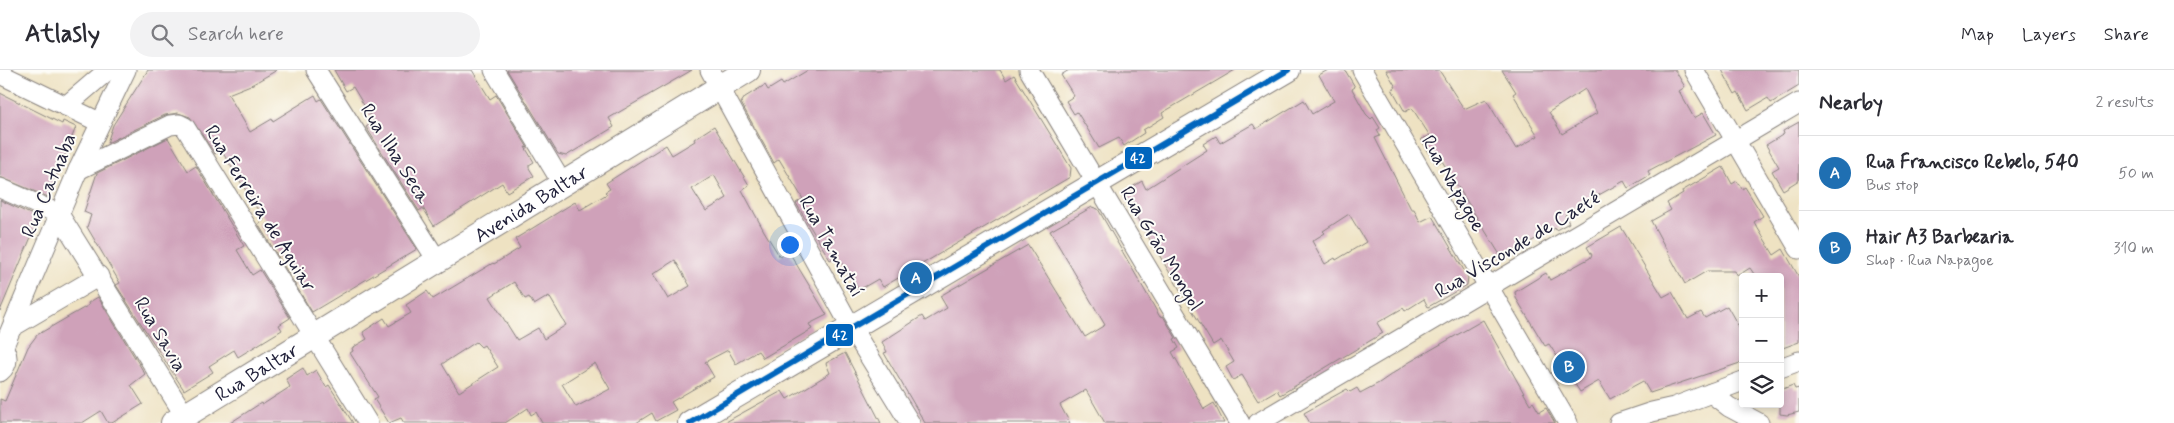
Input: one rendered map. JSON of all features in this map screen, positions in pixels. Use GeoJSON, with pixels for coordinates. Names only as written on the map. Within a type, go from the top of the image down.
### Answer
{"type":"FeatureCollection","features":[{"type":"Feature","properties":{"kind":"street","name":"Rua Catuaba"},"geometry":{"type":"LineString","coordinates":[[66,106],[108,70]]}},
{"type":"Feature","properties":{"kind":"street","name":"Rua Catuaba"},"geometry":{"type":"LineString","coordinates":[[2,347],[14,326],[59,214],[99,122],[126,70]]}},
{"type":"Feature","properties":{"kind":"street","name":"Rua Ilha Seca"},"geometry":{"type":"LineString","coordinates":[[316,70],[437,260]]}},
{"type":"Feature","properties":{"kind":"street"},"geometry":{"type":"LineString","coordinates":[[494,70],[562,183]]}},
{"type":"Feature","properties":{"kind":"street","name":"Avenida Baltar"},"geometry":{"type":"LineString","coordinates":[[314,337],[562,183],[716,79],[748,70]]}},
{"type":"Feature","properties":{"kind":"street","name":"Rua Grão Mongol"},"geometry":{"type":"LineString","coordinates":[[1029,70],[1240,423]]}},
{"type":"Feature","properties":{"kind":"street"},"geometry":{"type":"LineString","coordinates":[[690,423],[1288,70]]}},
{"type":"Feature","properties":{"kind":"street","name":"Rua Napagoe"},"geometry":{"type":"LineString","coordinates":[[1362,70],[1568,423]]}},
{"type":"Feature","properties":{"kind":"street"},"geometry":{"type":"LineString","coordinates":[[1694,70],[1799,249]]}},
{"type":"Feature","properties":{"kind":"street"},"geometry":{"type":"LineString","coordinates":[[0,74],[99,122]]}},
{"type":"Feature","properties":{"kind":"street","name":"Rua Tamataí"},"geometry":{"type":"LineString","coordinates":[[716,79],[851,327],[910,423]]}},
{"type":"Feature","properties":{"kind":"street","name":"Rua Visconde de Caeté"},"geometry":{"type":"LineString","coordinates":[[1258,423],[1799,103]]}},
{"type":"Feature","properties":{"kind":"street","name":"Rua Ferreira de Aguiar"},"geometry":{"type":"LineString","coordinates":[[78,170],[170,124],[179,124],[185,127],[368,423]]}},
{"type":"Feature","properties":{"kind":"street"},"geometry":{"type":"LineString","coordinates":[[0,188],[59,214]]}},
{"type":"Feature","properties":{"kind":"street","name":"Rua Savia"},"geometry":{"type":"LineString","coordinates":[[59,214],[100,276],[179,419]]}},
{"type":"Feature","properties":{"kind":"street"},"geometry":{"type":"LineString","coordinates":[[14,326],[100,276]]}},
{"type":"Feature","properties":{"kind":"street","name":"Rua Baltar"},"geometry":{"type":"LineString","coordinates":[[179,419],[314,337]]}},
{"type":"Feature","properties":{"kind":"street"},"geometry":{"type":"LineString","coordinates":[[0,372],[8,359],[2,347]]}},
{"type":"Feature","properties":{"kind":"street"},"geometry":{"type":"LineString","coordinates":[[1784,367],[1799,361]]}},
{"type":"Feature","properties":{"kind":"street"},"geometry":{"type":"LineString","coordinates":[[1619,423],[1674,407],[1739,383]]}},
{"type":"Feature","properties":{"kind":"street"},"geometry":{"type":"LineString","coordinates":[[1711,393],[1729,407],[1759,423]]}},
{"type":"Feature","properties":{"kind":"street"},"geometry":{"type":"LineString","coordinates":[[1659,423],[1674,407]]}},
{"type":"Feature","properties":{"kind":"building"},"geometry":{"type":"Polygon","coordinates":[[[148,70],[277,70],[253,84],[228,94],[250,132],[272,119],[273,121],[315,95],[318,101],[321,99],[417,249],[312,312],[258,224],[264,220],[221,150],[215,154],[190,117],[178,113],[165,115],[107,143],[113,125],[148,70]]]}},
{"type":"Feature","properties":{"kind":"building"},"geometry":{"type":"Polygon","coordinates":[[[334,70],[472,70],[490,99],[496,95],[528,148],[525,147],[534,162],[529,165],[529,168],[534,176],[507,192],[502,183],[434,226],[423,208],[419,211],[366,127],[374,122],[353,87],[346,91],[334,70]]]}},
{"type":"Feature","properties":{"kind":"building"},"geometry":{"type":"Polygon","coordinates":[[[507,70],[692,70],[609,118],[614,127],[566,156],[558,154],[507,70]]]}},
{"type":"Feature","properties":{"kind":"building"},"geometry":{"type":"Polygon","coordinates":[[[808,70],[1000,70],[1006,80],[1014,75],[1071,168],[1070,177],[883,287],[878,279],[859,290],[837,256],[830,260],[796,203],[803,199],[779,159],[774,163],[741,103],[745,97],[765,85],[768,90],[781,82],[783,85],[808,70]]]}},
{"type":"Feature","properties":{"kind":"building"},"geometry":{"type":"Polygon","coordinates":[[[1069,70],[1235,70],[1162,113],[1164,117],[1143,130],[1144,133],[1124,146],[1119,138],[1099,148],[1077,112],[1074,114],[1066,101],[1074,96],[1061,75],[1069,70]]]}},
{"type":"Feature","properties":{"kind":"building"},"geometry":{"type":"Polygon","coordinates":[[[1328,70],[1345,70],[1355,87],[1352,89],[1366,114],[1371,119],[1373,117],[1380,128],[1377,130],[1380,136],[1375,138],[1411,209],[1414,209],[1420,222],[1432,216],[1468,277],[1467,285],[1428,307],[1424,299],[1405,311],[1403,308],[1377,323],[1383,333],[1280,395],[1277,390],[1258,401],[1242,375],[1233,380],[1226,367],[1234,362],[1221,340],[1213,345],[1125,198],[1129,189],[1142,181],[1146,189],[1207,150],[1203,144],[1216,136],[1220,143],[1253,124],[1256,129],[1304,100],[1312,114],[1334,101],[1319,75],[1328,70]],[[1349,214],[1323,231],[1325,233],[1312,241],[1325,264],[1335,258],[1336,260],[1366,242],[1349,214]]]}},
{"type":"Feature","properties":{"kind":"building"},"geometry":{"type":"Polygon","coordinates":[[[1386,70],[1439,70],[1464,109],[1486,99],[1516,149],[1538,136],[1513,94],[1516,92],[1502,70],[1675,70],[1685,87],[1679,91],[1694,118],[1703,113],[1716,135],[1648,171],[1650,175],[1628,188],[1624,181],[1577,207],[1565,215],[1569,223],[1556,230],[1555,228],[1502,258],[1442,161],[1436,164],[1421,139],[1430,136],[1412,108],[1405,112],[1392,89],[1396,87],[1386,70]],[[1585,89],[1549,112],[1562,134],[1597,113],[1585,89]]]}},
{"type":"Feature","properties":{"kind":"building"},"geometry":{"type":"Polygon","coordinates":[[[1722,70],[1799,70],[1799,86],[1771,103],[1768,98],[1748,110],[1738,92],[1735,94],[1722,70]]]}},
{"type":"Feature","properties":{"kind":"building"},"geometry":{"type":"Polygon","coordinates":[[[0,93],[62,124],[63,121],[76,127],[48,197],[0,177],[0,93]]]}},
{"type":"Feature","properties":{"kind":"building"},"geometry":{"type":"Polygon","coordinates":[[[1799,122],[1799,180],[1783,190],[1772,171],[1779,167],[1766,145],[1784,134],[1783,131],[1799,122]]]}},
{"type":"Feature","properties":{"kind":"building"},"geometry":{"type":"Polygon","coordinates":[[[714,126],[749,185],[742,190],[764,231],[780,257],[789,252],[827,315],[809,324],[812,329],[763,358],[758,351],[736,364],[728,350],[705,362],[714,377],[671,402],[676,410],[656,421],[652,413],[636,423],[542,423],[536,412],[531,415],[528,408],[505,423],[404,423],[401,418],[389,423],[374,399],[378,397],[350,353],[353,351],[352,348],[367,339],[363,332],[384,318],[389,326],[411,313],[406,305],[427,291],[433,299],[520,248],[515,239],[575,202],[580,210],[607,194],[605,192],[610,189],[606,183],[666,145],[672,155],[695,141],[694,139],[714,126]],[[714,175],[692,189],[706,211],[727,198],[714,175]],[[675,260],[653,274],[668,299],[690,286],[675,260]],[[514,282],[490,297],[517,340],[538,328],[544,339],[566,325],[549,296],[534,305],[529,297],[525,299],[514,282]],[[476,342],[442,364],[459,392],[498,367],[484,345],[481,347],[476,342]],[[595,363],[562,384],[576,407],[610,389],[595,363]]]}},
{"type":"Feature","properties":{"kind":"building"},"geometry":{"type":"Polygon","coordinates":[[[168,138],[188,171],[196,166],[244,246],[237,250],[252,275],[260,270],[290,318],[279,325],[282,330],[238,357],[234,350],[209,366],[213,372],[184,390],[116,285],[120,283],[87,227],[91,215],[84,212],[97,173],[168,138]]]}},
{"type":"Feature","properties":{"kind":"building"},"geometry":{"type":"Polygon","coordinates":[[[1723,167],[1732,184],[1737,181],[1742,189],[1745,187],[1763,216],[1754,222],[1774,255],[1783,249],[1799,277],[1799,342],[1784,348],[1784,273],[1753,273],[1750,268],[1739,273],[1737,276],[1734,271],[1707,271],[1685,284],[1651,221],[1671,210],[1667,203],[1683,193],[1682,191],[1723,167]]]}},
{"type":"Feature","properties":{"kind":"building"},"geometry":{"type":"Polygon","coordinates":[[[0,200],[39,218],[0,311],[0,200]]]}},
{"type":"Feature","properties":{"kind":"building"},"geometry":{"type":"Polygon","coordinates":[[[1092,207],[1098,209],[1160,317],[1163,316],[1176,338],[1174,339],[1179,348],[1172,352],[1204,409],[1214,403],[1224,423],[1105,423],[1086,390],[1060,405],[1070,423],[925,423],[884,353],[887,352],[882,342],[922,316],[925,321],[947,308],[940,296],[1028,245],[1085,337],[1105,325],[1050,231],[1092,207]]]}},
{"type":"Feature","properties":{"kind":"building"},"geometry":{"type":"Polygon","coordinates":[[[1621,227],[1663,297],[1672,292],[1688,319],[1701,312],[1705,318],[1727,306],[1739,327],[1739,363],[1650,393],[1643,381],[1610,399],[1599,381],[1580,392],[1549,344],[1545,346],[1516,298],[1515,292],[1546,273],[1550,280],[1590,258],[1592,255],[1587,247],[1621,227]]]}},
{"type":"Feature","properties":{"kind":"building"},"geometry":{"type":"Polygon","coordinates":[[[98,297],[145,374],[131,385],[143,404],[112,423],[108,423],[101,411],[82,423],[0,423],[0,399],[5,401],[28,347],[37,335],[89,305],[88,303],[98,297]]]}},
{"type":"Feature","properties":{"kind":"building"},"geometry":{"type":"Polygon","coordinates":[[[1483,320],[1530,404],[1533,402],[1539,412],[1546,408],[1555,423],[1310,423],[1304,413],[1347,389],[1350,392],[1357,388],[1360,393],[1483,320]]]}},
{"type":"Feature","properties":{"kind":"building"},"geometry":{"type":"Polygon","coordinates":[[[845,353],[881,423],[724,423],[782,391],[787,399],[830,373],[826,363],[845,353]]]}},
{"type":"Feature","properties":{"kind":"building"},"geometry":{"type":"Polygon","coordinates":[[[303,368],[307,376],[316,370],[326,387],[329,385],[353,423],[230,423],[290,387],[286,379],[303,368]]]}},
{"type":"Feature","properties":{"kind":"building"},"geometry":{"type":"Polygon","coordinates":[[[1793,385],[1795,389],[1799,388],[1799,412],[1787,415],[1780,414],[1780,408],[1784,408],[1784,388],[1793,385]]]}},
{"type":"Feature","properties":{"kind":"transit line","name":"42"},"geometry":{"type":"LineString","coordinates":[[690,423],[1288,70]]}},
{"type":"Feature","properties":{"kind":"place","name":"Rua Francisco Rebelo, 540"},"geometry":{"type":"Point","coordinates":[916,278]}},
{"type":"Feature","properties":{"kind":"place","name":"Hair A3 Barbearia"},"geometry":{"type":"Point","coordinates":[1569,367]}}]}
